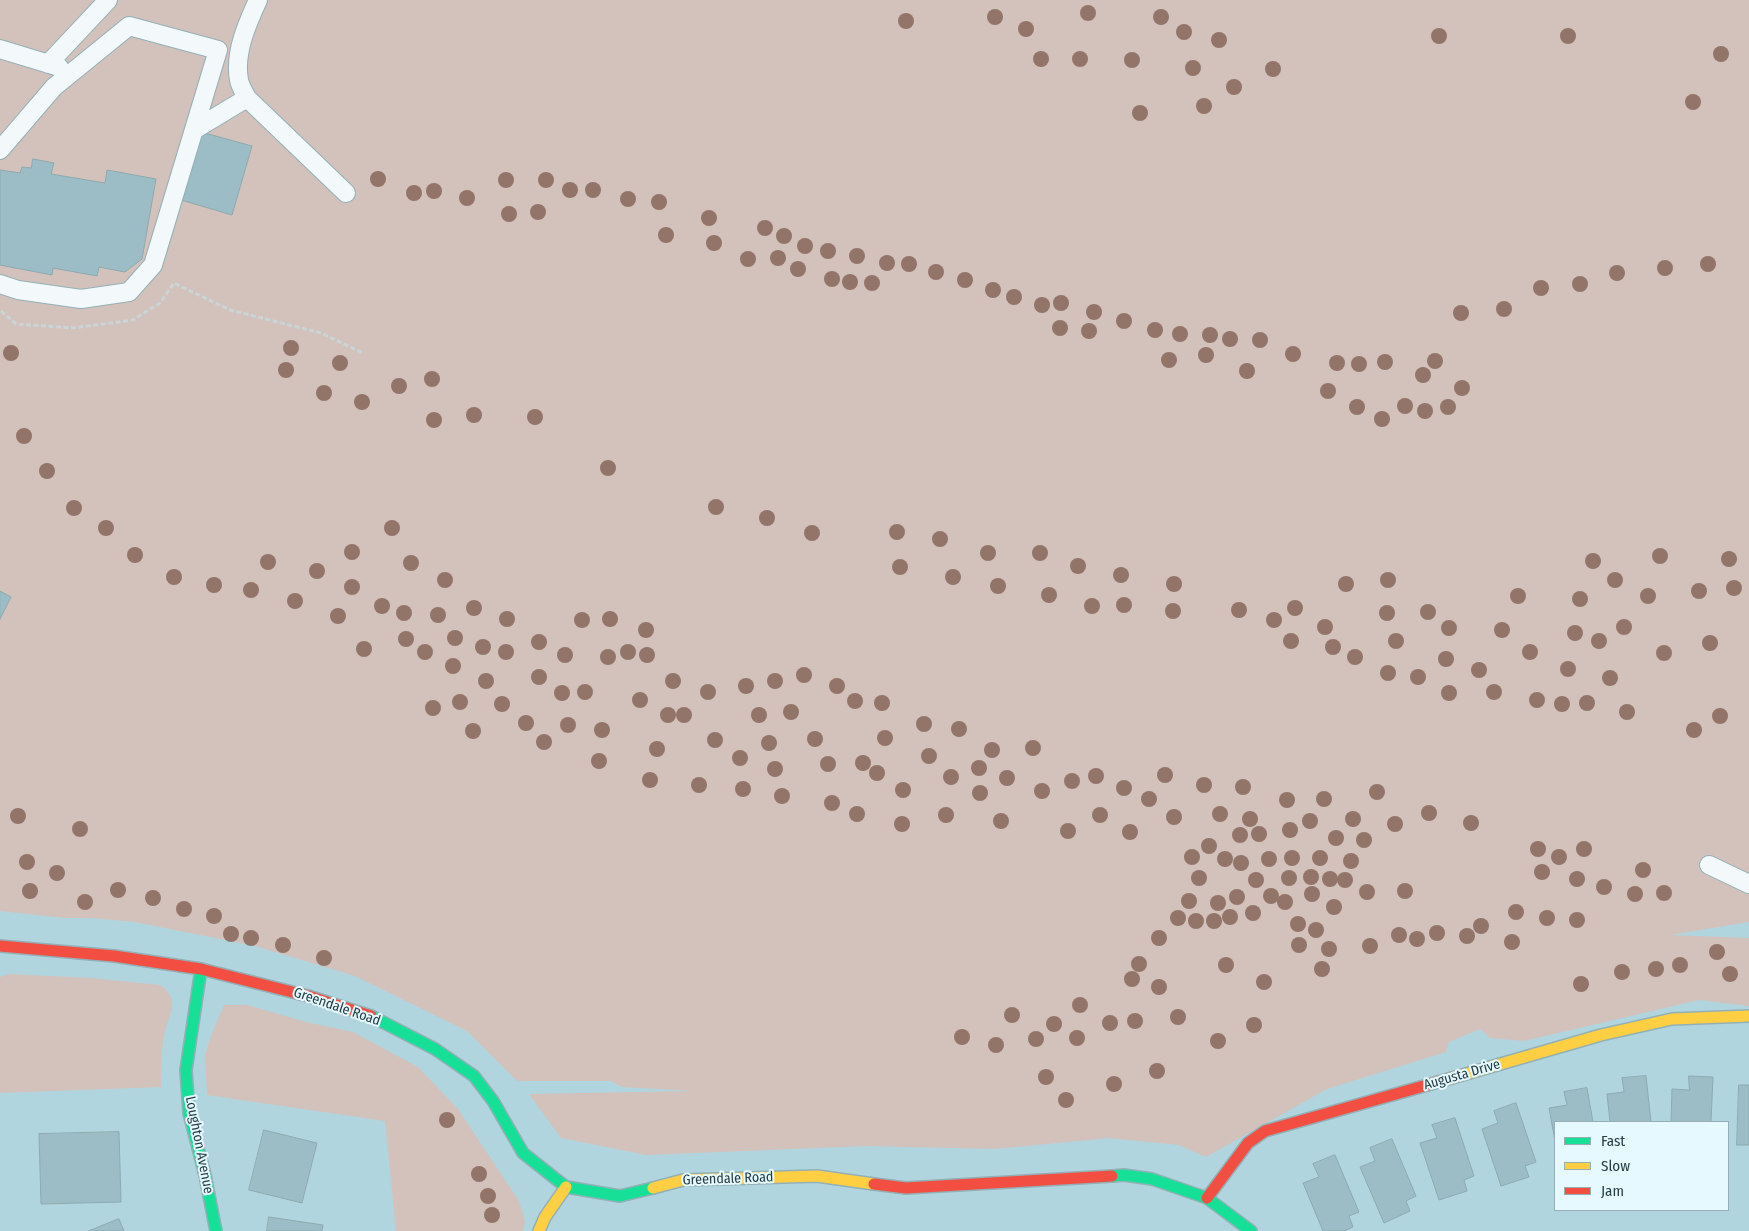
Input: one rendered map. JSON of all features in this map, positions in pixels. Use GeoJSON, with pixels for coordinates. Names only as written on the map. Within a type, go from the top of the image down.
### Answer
{"type":"FeatureCollection","features":[{"type":"Feature","properties":{"kind":"street","name":"Greendale Road"},"geometry":{"type":"LineString","coordinates":[[0,946],[114,956],[201,969],[308,996],[373,1017],[435,1049],[474,1076],[493,1101],[523,1153],[566,1187],[620,1196],[682,1180],[817,1176],[906,1188],[1124,1174],[1152,1179],[1207,1198],[1251,1231]]}},
{"type":"Feature","properties":{"kind":"street","name":"Loughton Avenue"},"geometry":{"type":"LineString","coordinates":[[201,969],[186,1070],[189,1113],[205,1176],[216,1231]]}},
{"type":"Feature","properties":{"kind":"street","name":"Augusta Drive"},"geometry":{"type":"LineString","coordinates":[[1207,1198],[1248,1143],[1265,1131],[1601,1035],[1672,1019],[1749,1016]]}},
{"type":"Feature","properties":{"kind":"street"},"geometry":{"type":"LineString","coordinates":[[539,1231],[545,1217],[566,1187]]}},
{"type":"Feature","properties":{"kind":"lane"},"geometry":{"type":"LineString","coordinates":[[48,64],[108,0]]}},
{"type":"Feature","properties":{"kind":"lane"},"geometry":{"type":"LineString","coordinates":[[258,0],[246,25],[238,64],[239,82],[247,98],[346,192]]}},
{"type":"Feature","properties":{"kind":"lane"},"geometry":{"type":"LineString","coordinates":[[0,150],[54,87],[129,26],[218,50],[153,265],[129,292],[81,300],[18,290],[0,284]]}},
{"type":"Feature","properties":{"kind":"lane"},"geometry":{"type":"LineString","coordinates":[[0,49],[73,71]]}},
{"type":"Feature","properties":{"kind":"lane"},"geometry":{"type":"LineString","coordinates":[[194,130],[247,98]]}},
{"type":"Feature","properties":{"kind":"lane"},"geometry":{"type":"LineString","coordinates":[[1709,865],[1749,884]]}},
{"type":"Feature","properties":{"kind":"path"},"geometry":{"type":"LineString","coordinates":[[0,310],[16,324],[73,328],[133,320],[160,303],[174,283],[230,310],[321,332],[363,353]]}},
{"type":"Feature","properties":{"kind":"shaded area"},"geometry":{"type":"Polygon","coordinates":[[[0,0],[1749,0],[1749,922],[1670,935],[1749,938],[1749,1006],[1699,1000],[1524,1041],[1490,1038],[1480,1029],[1449,1042],[1446,1052],[1327,1089],[1206,1157],[1179,1145],[1109,1138],[995,1149],[866,1146],[646,1155],[561,1138],[529,1094],[693,1091],[622,1087],[611,1081],[517,1081],[467,1031],[355,976],[255,946],[135,922],[65,918],[0,911],[0,0]]]}},
{"type":"Feature","properties":{"kind":"shaded area"},"geometry":{"type":"Polygon","coordinates":[[[9,974],[91,978],[160,985],[171,996],[172,1001],[163,1041],[161,1087],[0,1093],[0,977],[9,974]]]}},
{"type":"Feature","properties":{"kind":"shaded area"},"geometry":{"type":"Polygon","coordinates":[[[224,1005],[247,1005],[306,1022],[353,1032],[418,1067],[458,1109],[519,1201],[525,1221],[523,1231],[396,1231],[385,1121],[207,1095],[205,1055],[224,1005]]]}},
{"type":"Feature","properties":{"kind":"building"},"geometry":{"type":"Polygon","coordinates":[[[201,132],[252,146],[232,215],[181,200],[201,132]]]}},
{"type":"Feature","properties":{"kind":"building"},"geometry":{"type":"Polygon","coordinates":[[[33,159],[54,163],[51,174],[105,183],[107,170],[156,179],[142,259],[125,272],[99,267],[97,276],[53,268],[52,275],[0,265],[0,170],[20,173],[22,167],[31,168],[33,159]]]}},
{"type":"Feature","properties":{"kind":"building"},"geometry":{"type":"Polygon","coordinates":[[[0,591],[11,597],[0,619],[0,591]]]}},
{"type":"Feature","properties":{"kind":"building"},"geometry":{"type":"Polygon","coordinates":[[[1646,1076],[1651,1121],[1610,1121],[1607,1094],[1624,1092],[1622,1078],[1646,1076]]]}},
{"type":"Feature","properties":{"kind":"building"},"geometry":{"type":"Polygon","coordinates":[[[1689,1076],[1713,1077],[1711,1121],[1671,1121],[1672,1089],[1689,1090],[1689,1076]]]}},
{"type":"Feature","properties":{"kind":"building"},"geometry":{"type":"Polygon","coordinates":[[[1739,1085],[1749,1085],[1749,1145],[1737,1145],[1739,1085]]]}},
{"type":"Feature","properties":{"kind":"building"},"geometry":{"type":"Polygon","coordinates":[[[1587,1088],[1593,1121],[1554,1121],[1554,1136],[1549,1108],[1567,1105],[1564,1092],[1587,1088]]]}},
{"type":"Feature","properties":{"kind":"building"},"geometry":{"type":"Polygon","coordinates":[[[1516,1103],[1536,1162],[1525,1166],[1529,1177],[1501,1186],[1482,1129],[1498,1123],[1494,1111],[1516,1103]]]}},
{"type":"Feature","properties":{"kind":"building"},"geometry":{"type":"Polygon","coordinates":[[[1455,1118],[1474,1176],[1464,1180],[1467,1191],[1439,1200],[1420,1143],[1437,1138],[1432,1125],[1455,1118]]]}},
{"type":"Feature","properties":{"kind":"building"},"geometry":{"type":"Polygon","coordinates":[[[264,1130],[317,1143],[302,1203],[249,1190],[264,1130]]]}},
{"type":"Feature","properties":{"kind":"building"},"geometry":{"type":"Polygon","coordinates":[[[119,1132],[121,1202],[41,1204],[39,1134],[119,1132]]]}},
{"type":"Feature","properties":{"kind":"building"},"geometry":{"type":"Polygon","coordinates":[[[1392,1139],[1416,1196],[1406,1201],[1410,1211],[1384,1223],[1360,1167],[1375,1161],[1370,1148],[1392,1139]]]}},
{"type":"Feature","properties":{"kind":"building"},"geometry":{"type":"Polygon","coordinates":[[[1335,1155],[1359,1212],[1349,1216],[1353,1227],[1344,1231],[1323,1231],[1303,1183],[1319,1177],[1313,1164],[1335,1155]]]}},
{"type":"Feature","properties":{"kind":"building"},"geometry":{"type":"Polygon","coordinates":[[[269,1217],[323,1225],[322,1231],[267,1231],[269,1217]]]}},
{"type":"Feature","properties":{"kind":"building"},"geometry":{"type":"Polygon","coordinates":[[[119,1219],[124,1231],[89,1231],[119,1219]]]}},
{"type":"Feature","properties":{"kind":"traffic: fast"},"geometry":{"type":"LineString","coordinates":[[201,969],[186,1070],[189,1113],[205,1175],[216,1231]]}},
{"type":"Feature","properties":{"kind":"traffic: fast"},"geometry":{"type":"LineString","coordinates":[[371,1016],[435,1049],[474,1076],[493,1101],[523,1153],[566,1187],[620,1196],[653,1188]]}},
{"type":"Feature","properties":{"kind":"traffic: fast"},"geometry":{"type":"LineString","coordinates":[[1112,1176],[1124,1175],[1152,1179],[1207,1198],[1251,1231]]}},
{"type":"Feature","properties":{"kind":"traffic: slow"},"geometry":{"type":"LineString","coordinates":[[1438,1082],[1601,1035],[1672,1019],[1749,1016]]}},
{"type":"Feature","properties":{"kind":"traffic: slow"},"geometry":{"type":"LineString","coordinates":[[653,1188],[683,1180],[817,1176],[874,1184]]}},
{"type":"Feature","properties":{"kind":"traffic: slow"},"geometry":{"type":"LineString","coordinates":[[539,1231],[545,1217],[566,1187]]}},
{"type":"Feature","properties":{"kind":"traffic: jam"},"geometry":{"type":"LineString","coordinates":[[0,946],[114,956],[201,969],[308,996],[371,1016]]}},
{"type":"Feature","properties":{"kind":"traffic: jam"},"geometry":{"type":"LineString","coordinates":[[1207,1198],[1248,1143],[1265,1131],[1438,1082]]}},
{"type":"Feature","properties":{"kind":"traffic: jam"},"geometry":{"type":"LineString","coordinates":[[874,1184],[906,1188],[1112,1176]]}}]}
